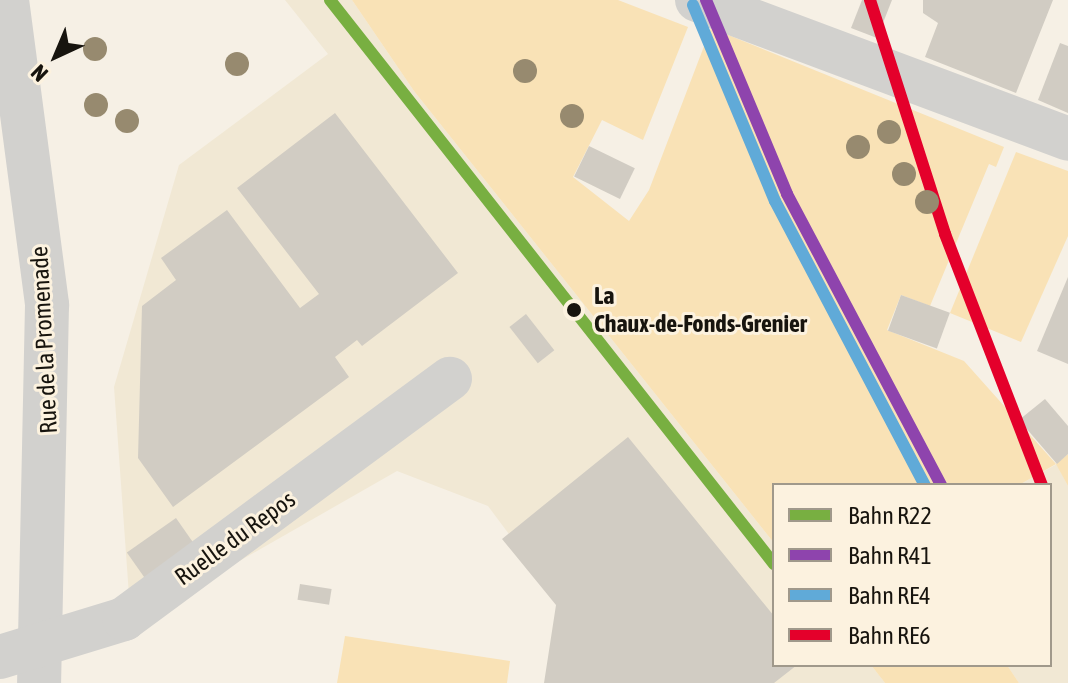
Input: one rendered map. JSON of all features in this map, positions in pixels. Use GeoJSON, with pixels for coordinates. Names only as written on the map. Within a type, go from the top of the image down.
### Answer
{"type":"FeatureCollection","features":[{"type":"Feature","properties":{"kind":"street","name":"Rue de la Promenade"},"geometry":{"type":"LineString","coordinates":[[7,0],[47,305],[42,663]]}},
{"type":"Feature","properties":{"kind":"street"},"geometry":{"type":"LineString","coordinates":[[697,0],[1068,139]]}},
{"type":"Feature","properties":{"kind":"street","name":"Ruelle du Repos"},"geometry":{"type":"LineString","coordinates":[[0,657],[42,663],[124,619],[450,379]]}},
{"type":"Feature","properties":{"kind":"shaded area"},"geometry":{"type":"Polygon","coordinates":[[[285,0],[352,0],[414,91],[772,540],[772,667],[873,667],[885,683],[620,683],[488,506],[397,471],[131,623],[114,387],[179,165],[328,54],[285,0]]]}},
{"type":"Feature","properties":{"kind":"shaded area"},"geometry":{"type":"Polygon","coordinates":[[[352,0],[618,0],[688,27],[643,140],[602,120],[573,177],[629,221],[649,190],[711,28],[1004,147],[996,167],[989,164],[930,306],[901,295],[887,330],[964,361],[1056,464],[1023,483],[772,483],[772,540],[414,91],[352,0]]]}},
{"type":"Feature","properties":{"kind":"shaded area"},"geometry":{"type":"Polygon","coordinates":[[[1016,152],[1068,171],[1068,236],[1021,342],[950,313],[1016,152]]]}},
{"type":"Feature","properties":{"kind":"shaded area"},"geometry":{"type":"Polygon","coordinates":[[[1068,454],[1068,486],[1056,464],[1068,454]]]}},
{"type":"Feature","properties":{"kind":"shaded area"},"geometry":{"type":"Polygon","coordinates":[[[1057,464],[1068,486],[1068,683],[1019,683],[1008,667],[1052,667],[1052,483],[1023,483],[1057,464]]]}},
{"type":"Feature","properties":{"kind":"shaded area"},"geometry":{"type":"Polygon","coordinates":[[[345,636],[510,661],[507,683],[337,683],[345,636]]]}},
{"type":"Feature","properties":{"kind":"shaded area"},"geometry":{"type":"Polygon","coordinates":[[[873,667],[1008,667],[1019,683],[885,683],[873,667]]]}},
{"type":"Feature","properties":{"kind":"building"},"geometry":{"type":"Polygon","coordinates":[[[862,0],[892,0],[877,38],[851,28],[862,0]]]}},
{"type":"Feature","properties":{"kind":"building"},"geometry":{"type":"Polygon","coordinates":[[[923,0],[1053,0],[1016,93],[925,57],[938,23],[923,13],[923,0]]]}},
{"type":"Feature","properties":{"kind":"building"},"geometry":{"type":"Polygon","coordinates":[[[1060,43],[1068,46],[1068,113],[1038,100],[1060,43]]]}},
{"type":"Feature","properties":{"kind":"building"},"geometry":{"type":"Polygon","coordinates":[[[335,113],[458,273],[362,346],[357,340],[335,357],[349,377],[173,507],[138,458],[142,306],[176,280],[161,258],[227,210],[300,308],[319,294],[237,188],[335,113]]]}},
{"type":"Feature","properties":{"kind":"building"},"geometry":{"type":"Polygon","coordinates":[[[589,146],[635,168],[620,199],[574,177],[589,146]]]}},
{"type":"Feature","properties":{"kind":"building"},"geometry":{"type":"Polygon","coordinates":[[[1068,277],[1068,364],[1037,351],[1068,277]]]}},
{"type":"Feature","properties":{"kind":"building"},"geometry":{"type":"Polygon","coordinates":[[[901,295],[950,313],[937,348],[888,331],[901,295]]]}},
{"type":"Feature","properties":{"kind":"building"},"geometry":{"type":"Polygon","coordinates":[[[526,314],[554,350],[538,363],[509,327],[526,314]]]}},
{"type":"Feature","properties":{"kind":"building"},"geometry":{"type":"Polygon","coordinates":[[[1045,399],[1068,426],[1068,454],[1057,464],[1019,420],[1045,399]]]}},
{"type":"Feature","properties":{"kind":"building"},"geometry":{"type":"Polygon","coordinates":[[[628,437],[772,614],[772,667],[794,667],[774,683],[544,683],[556,605],[502,539],[628,437]]]}},
{"type":"Feature","properties":{"kind":"building"},"geometry":{"type":"Polygon","coordinates":[[[176,518],[196,547],[147,581],[127,552],[176,518]]]}},
{"type":"Feature","properties":{"kind":"building"},"geometry":{"type":"Polygon","coordinates":[[[300,584],[332,589],[329,605],[297,600],[300,584]]]}},
{"type":"Feature","properties":{"kind":"rail line","name":"R22"},"geometry":{"type":"LineString","coordinates":[[330,0],[772,561]]}},
{"type":"Feature","properties":{"kind":"rail line","name":"R41"},"geometry":{"type":"LineString","coordinates":[[706,0],[787,194],[940,483]]}},
{"type":"Feature","properties":{"kind":"rail line","name":"RE6"},"geometry":{"type":"LineString","coordinates":[[870,0],[945,234],[1041,483]]}},
{"type":"Feature","properties":{"kind":"rail line","name":"RE4"},"geometry":{"type":"LineString","coordinates":[[693,5],[775,201],[924,483]]}},
{"type":"Feature","properties":{"kind":"place","name":"La Chaux-de-Fonds-Grenier"},"geometry":{"type":"Point","coordinates":[574,310]}}]}
